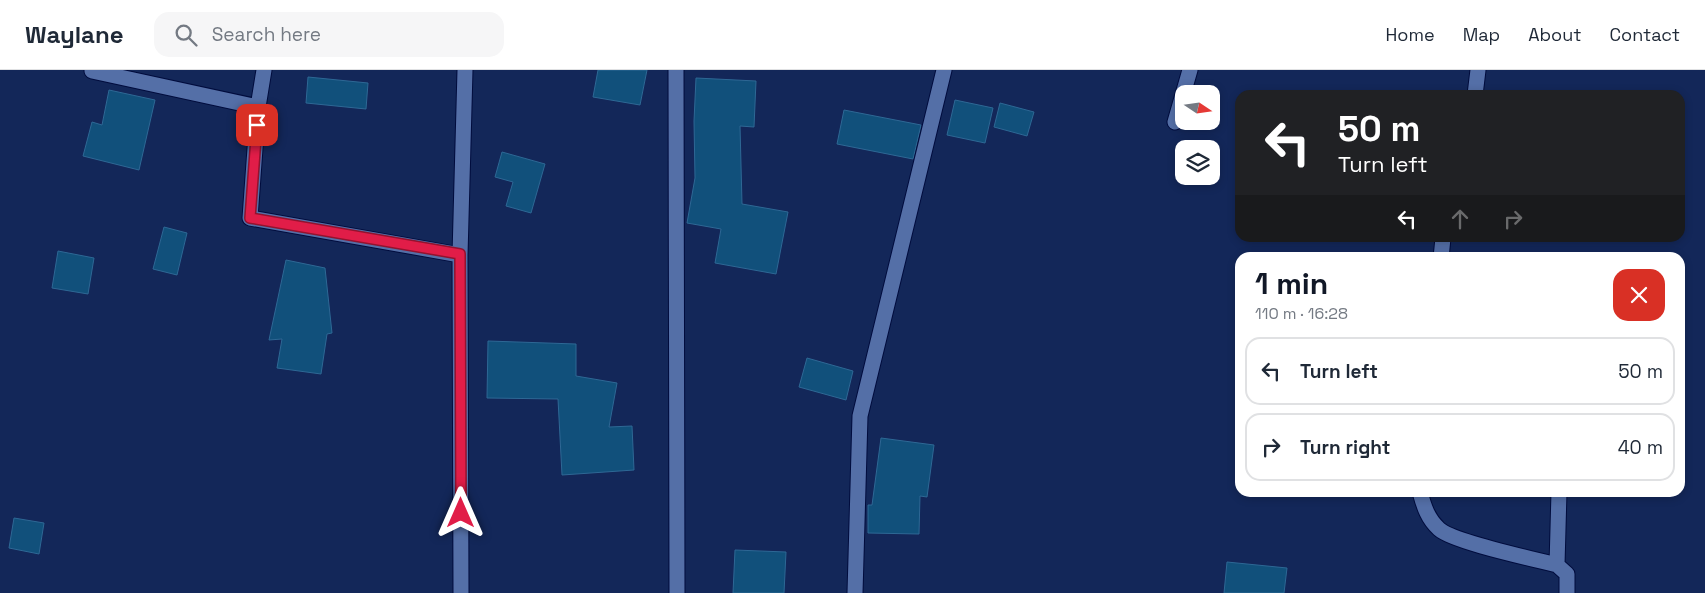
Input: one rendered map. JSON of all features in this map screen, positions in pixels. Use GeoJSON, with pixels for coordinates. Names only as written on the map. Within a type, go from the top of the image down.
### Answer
{"type":"FeatureCollection","features":[{"type":"Feature","properties":{"kind":"street"},"geometry":{"type":"LineString","coordinates":[[264,70],[258,107],[250,218],[460,254]]}},
{"type":"Feature","properties":{"kind":"street"},"geometry":{"type":"LineString","coordinates":[[461,593],[460,254],[465,70]]}},
{"type":"Feature","properties":{"kind":"street"},"geometry":{"type":"LineString","coordinates":[[676,70],[677,593]]}},
{"type":"Feature","properties":{"kind":"street"},"geometry":{"type":"LineString","coordinates":[[855,593],[860,416],[944,70]]}},
{"type":"Feature","properties":{"kind":"street"},"geometry":{"type":"LineString","coordinates":[[1186,85],[1190,70]]}},
{"type":"Feature","properties":{"kind":"street"},"geometry":{"type":"LineString","coordinates":[[1476,90],[1478,70]]}},
{"type":"Feature","properties":{"kind":"street"},"geometry":{"type":"LineString","coordinates":[[92,71],[258,107]]}},
{"type":"Feature","properties":{"kind":"street"},"geometry":{"type":"LineString","coordinates":[[1422,497],[1428,518],[1441,531],[1470,542],[1557,565],[1567,574],[1567,593]]}},
{"type":"Feature","properties":{"kind":"street"},"geometry":{"type":"LineString","coordinates":[[1557,565],[1559,497]]}},
{"type":"Feature","properties":{"kind":"building"},"geometry":{"type":"Polygon","coordinates":[[[598,70],[647,70],[640,105],[593,97],[598,70]]]}},
{"type":"Feature","properties":{"kind":"building"},"geometry":{"type":"Polygon","coordinates":[[[308,77],[368,83],[366,109],[306,103],[308,77]]]}},
{"type":"Feature","properties":{"kind":"building"},"geometry":{"type":"Polygon","coordinates":[[[696,78],[756,81],[754,127],[740,126],[742,204],[788,212],[776,274],[715,263],[721,229],[687,223],[695,178],[694,121],[696,78]]]}},
{"type":"Feature","properties":{"kind":"building"},"geometry":{"type":"Polygon","coordinates":[[[109,90],[155,100],[139,170],[83,156],[92,122],[102,125],[109,90]]]}},
{"type":"Feature","properties":{"kind":"building"},"geometry":{"type":"Polygon","coordinates":[[[955,100],[993,108],[985,143],[947,135],[955,100]]]}},
{"type":"Feature","properties":{"kind":"building"},"geometry":{"type":"Polygon","coordinates":[[[1000,103],[1034,112],[1027,136],[994,127],[1000,103]]]}},
{"type":"Feature","properties":{"kind":"building"},"geometry":{"type":"Polygon","coordinates":[[[844,110],[921,125],[913,159],[837,144],[844,110]]]}},
{"type":"Feature","properties":{"kind":"building"},"geometry":{"type":"Polygon","coordinates":[[[502,152],[545,164],[531,213],[506,206],[513,182],[495,177],[502,152]]]}},
{"type":"Feature","properties":{"kind":"building"},"geometry":{"type":"Polygon","coordinates":[[[164,227],[187,233],[177,275],[153,269],[164,227]]]}},
{"type":"Feature","properties":{"kind":"building"},"geometry":{"type":"Polygon","coordinates":[[[58,251],[94,258],[88,294],[52,288],[58,251]]]}},
{"type":"Feature","properties":{"kind":"building"},"geometry":{"type":"Polygon","coordinates":[[[286,260],[325,268],[332,333],[327,334],[321,374],[277,368],[282,339],[269,340],[286,260]]]}},
{"type":"Feature","properties":{"kind":"building"},"geometry":{"type":"Polygon","coordinates":[[[488,341],[576,344],[576,376],[617,383],[609,427],[632,426],[634,470],[562,475],[558,399],[487,398],[488,341]]]}},
{"type":"Feature","properties":{"kind":"building"},"geometry":{"type":"Polygon","coordinates":[[[807,358],[853,371],[846,400],[799,387],[807,358]]]}},
{"type":"Feature","properties":{"kind":"building"},"geometry":{"type":"Polygon","coordinates":[[[881,438],[934,445],[927,497],[920,496],[919,534],[868,533],[868,505],[872,505],[881,438]]]}},
{"type":"Feature","properties":{"kind":"building"},"geometry":{"type":"Polygon","coordinates":[[[14,518],[44,523],[39,554],[9,548],[14,518]]]}},
{"type":"Feature","properties":{"kind":"building"},"geometry":{"type":"Polygon","coordinates":[[[735,550],[786,552],[784,593],[733,593],[735,550]]]}},
{"type":"Feature","properties":{"kind":"building"},"geometry":{"type":"Polygon","coordinates":[[[1227,562],[1287,568],[1284,593],[1224,593],[1227,562]]]}},
{"type":"Feature","properties":{"kind":"route"},"geometry":{"type":"LineString","coordinates":[[257,125],[250,218],[460,254],[461,513]]}}]}
